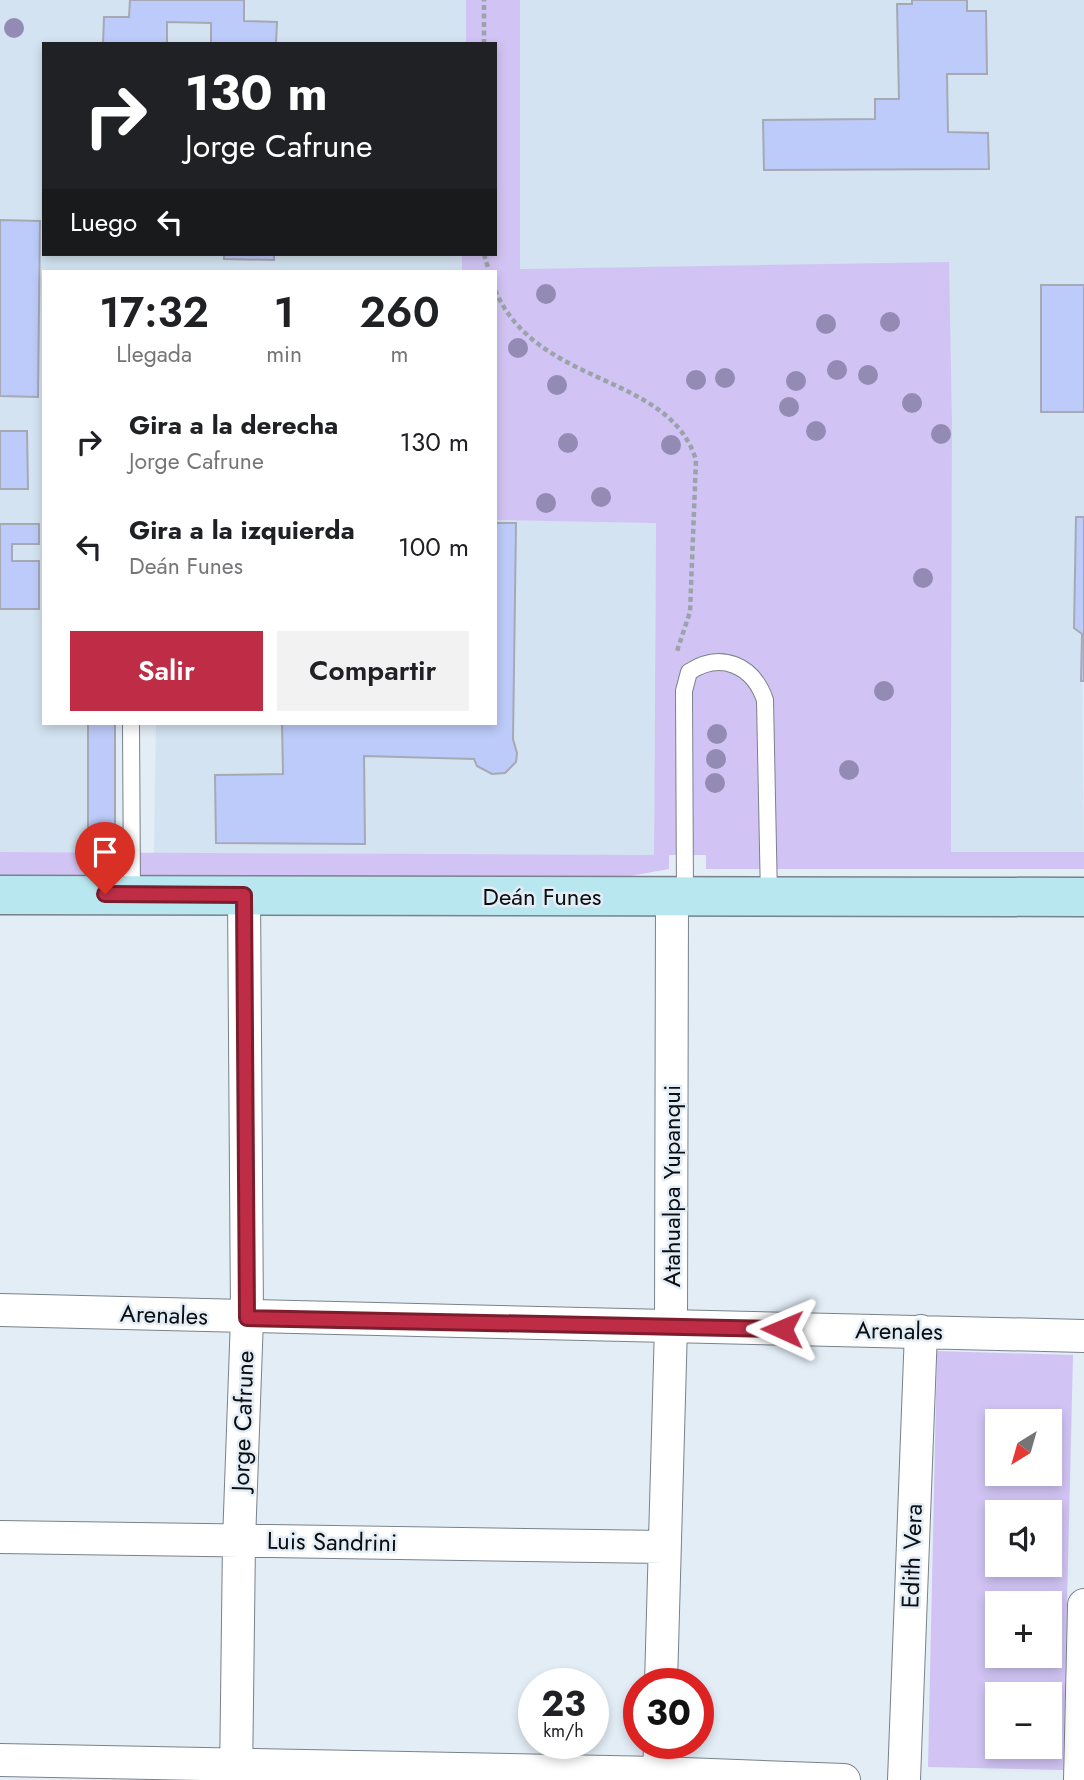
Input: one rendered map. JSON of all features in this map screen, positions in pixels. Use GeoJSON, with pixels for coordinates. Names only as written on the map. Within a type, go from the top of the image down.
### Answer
{"type":"FeatureCollection","features":[{"type":"Feature","properties":{"kind":"main road","name":"Deán Funes"},"geometry":{"type":"LineString","coordinates":[[0,895],[1084,897]]}},
{"type":"Feature","properties":{"kind":"street","name":"Jorge Cafrune"},"geometry":{"type":"LineString","coordinates":[[236,1773],[239,1541],[247,1318],[244,895]]}},
{"type":"Feature","properties":{"kind":"street","name":"Atahualpa Yupanqui"},"geometry":{"type":"LineString","coordinates":[[661,1668],[679,898]]}},
{"type":"Feature","properties":{"kind":"street","name":"Arenales"},"geometry":{"type":"LineString","coordinates":[[0,1310],[1084,1336]]}},
{"type":"Feature","properties":{"kind":"street","name":"Edith Vera"},"geometry":{"type":"LineString","coordinates":[[904,1780],[921,1331]]}},
{"type":"Feature","properties":{"kind":"street","name":"Luis Sandrini"},"geometry":{"type":"LineString","coordinates":[[0,1537],[664,1547]]}},
{"type":"Feature","properties":{"kind":"street"},"geometry":{"type":"LineString","coordinates":[[1080,1780],[1084,1605]]}},
{"type":"Feature","properties":{"kind":"street"},"geometry":{"type":"LineString","coordinates":[[2,1767],[236,1773],[659,1765],[844,1780]]}},
{"type":"Feature","properties":{"kind":"lane"},"geometry":{"type":"LineString","coordinates":[[679,898],[684,691],[689,672],[705,662],[729,662],[748,672],[760,686],[765,700],[769,898]]}},
{"type":"Feature","properties":{"kind":"lane"},"geometry":{"type":"LineString","coordinates":[[131,725],[132,894]]}},
{"type":"Feature","properties":{"kind":"path"},"geometry":{"type":"LineString","coordinates":[[484,0],[484,42]]}},
{"type":"Feature","properties":{"kind":"path"},"geometry":{"type":"LineString","coordinates":[[497,294],[532,341],[577,370],[662,410],[691,444],[696,460],[690,612],[672,665]]}},
{"type":"Feature","properties":{"kind":"shaded area"},"geometry":{"type":"Polygon","coordinates":[[[0,0],[466,0],[466,42],[42,42],[42,256],[462,256],[462,270],[42,270],[42,725],[88,725],[88,852],[0,852],[0,0]]]}},
{"type":"Feature","properties":{"kind":"shaded area"},"geometry":{"type":"Polygon","coordinates":[[[466,0],[520,0],[520,269],[949,262],[952,420],[951,852],[1084,852],[1084,869],[706,869],[706,855],[669,855],[669,869],[575,886],[0,882],[0,852],[654,855],[656,523],[497,520],[497,270],[462,270],[462,256],[497,256],[497,42],[466,42],[466,0]]]}},
{"type":"Feature","properties":{"kind":"shaded area"},"geometry":{"type":"Polygon","coordinates":[[[520,0],[1084,0],[1084,517],[1076,518],[1074,627],[1082,634],[1084,852],[951,852],[952,420],[948,263],[520,269],[520,0]]]}},
{"type":"Feature","properties":{"kind":"shaded area"},"geometry":{"type":"Polygon","coordinates":[[[497,520],[656,522],[654,855],[154,853],[156,725],[497,725],[497,520]]]}},
{"type":"Feature","properties":{"kind":"shaded area"},"geometry":{"type":"Polygon","coordinates":[[[937,1351],[1073,1355],[1063,1770],[928,1767],[937,1351]]]}},
{"type":"Feature","properties":{"kind":"building"},"geometry":{"type":"Polygon","coordinates":[[[130,0],[244,0],[244,21],[277,22],[276,42],[211,42],[211,23],[167,22],[167,42],[103,42],[104,17],[129,17],[130,0]]]}},
{"type":"Feature","properties":{"kind":"building"},"geometry":{"type":"Polygon","coordinates":[[[912,0],[967,0],[967,11],[986,11],[987,74],[947,74],[948,132],[988,133],[989,169],[764,170],[763,120],[875,119],[875,99],[899,99],[897,4],[912,4],[912,0]]]}},
{"type":"Feature","properties":{"kind":"building"},"geometry":{"type":"Polygon","coordinates":[[[0,220],[40,221],[38,397],[0,396],[0,220]]]}},
{"type":"Feature","properties":{"kind":"building"},"geometry":{"type":"Polygon","coordinates":[[[224,256],[274,256],[274,260],[224,259],[224,256]]]}},
{"type":"Feature","properties":{"kind":"building"},"geometry":{"type":"Polygon","coordinates":[[[1041,285],[1084,285],[1084,412],[1041,412],[1041,285]]]}},
{"type":"Feature","properties":{"kind":"building"},"geometry":{"type":"Polygon","coordinates":[[[0,431],[27,431],[28,489],[0,489],[0,431]]]}},
{"type":"Feature","properties":{"kind":"building"},"geometry":{"type":"Polygon","coordinates":[[[1076,517],[1084,517],[1084,681],[1081,681],[1082,634],[1074,628],[1076,517]]]}},
{"type":"Feature","properties":{"kind":"building"},"geometry":{"type":"Polygon","coordinates":[[[497,523],[516,523],[513,739],[517,753],[516,762],[505,773],[492,774],[477,766],[474,759],[364,756],[365,844],[216,843],[215,775],[283,774],[282,725],[497,725],[497,523]]]}},
{"type":"Feature","properties":{"kind":"building"},"geometry":{"type":"Polygon","coordinates":[[[0,524],[39,524],[39,544],[12,544],[12,561],[39,561],[39,609],[0,609],[0,524]]]}},
{"type":"Feature","properties":{"kind":"building"},"geometry":{"type":"Polygon","coordinates":[[[88,725],[115,725],[115,835],[88,835],[88,725]]]}},
{"type":"Feature","properties":{"kind":"route"},"geometry":{"type":"LineString","coordinates":[[105,894],[244,895],[247,1318],[782,1329]]}}]}
